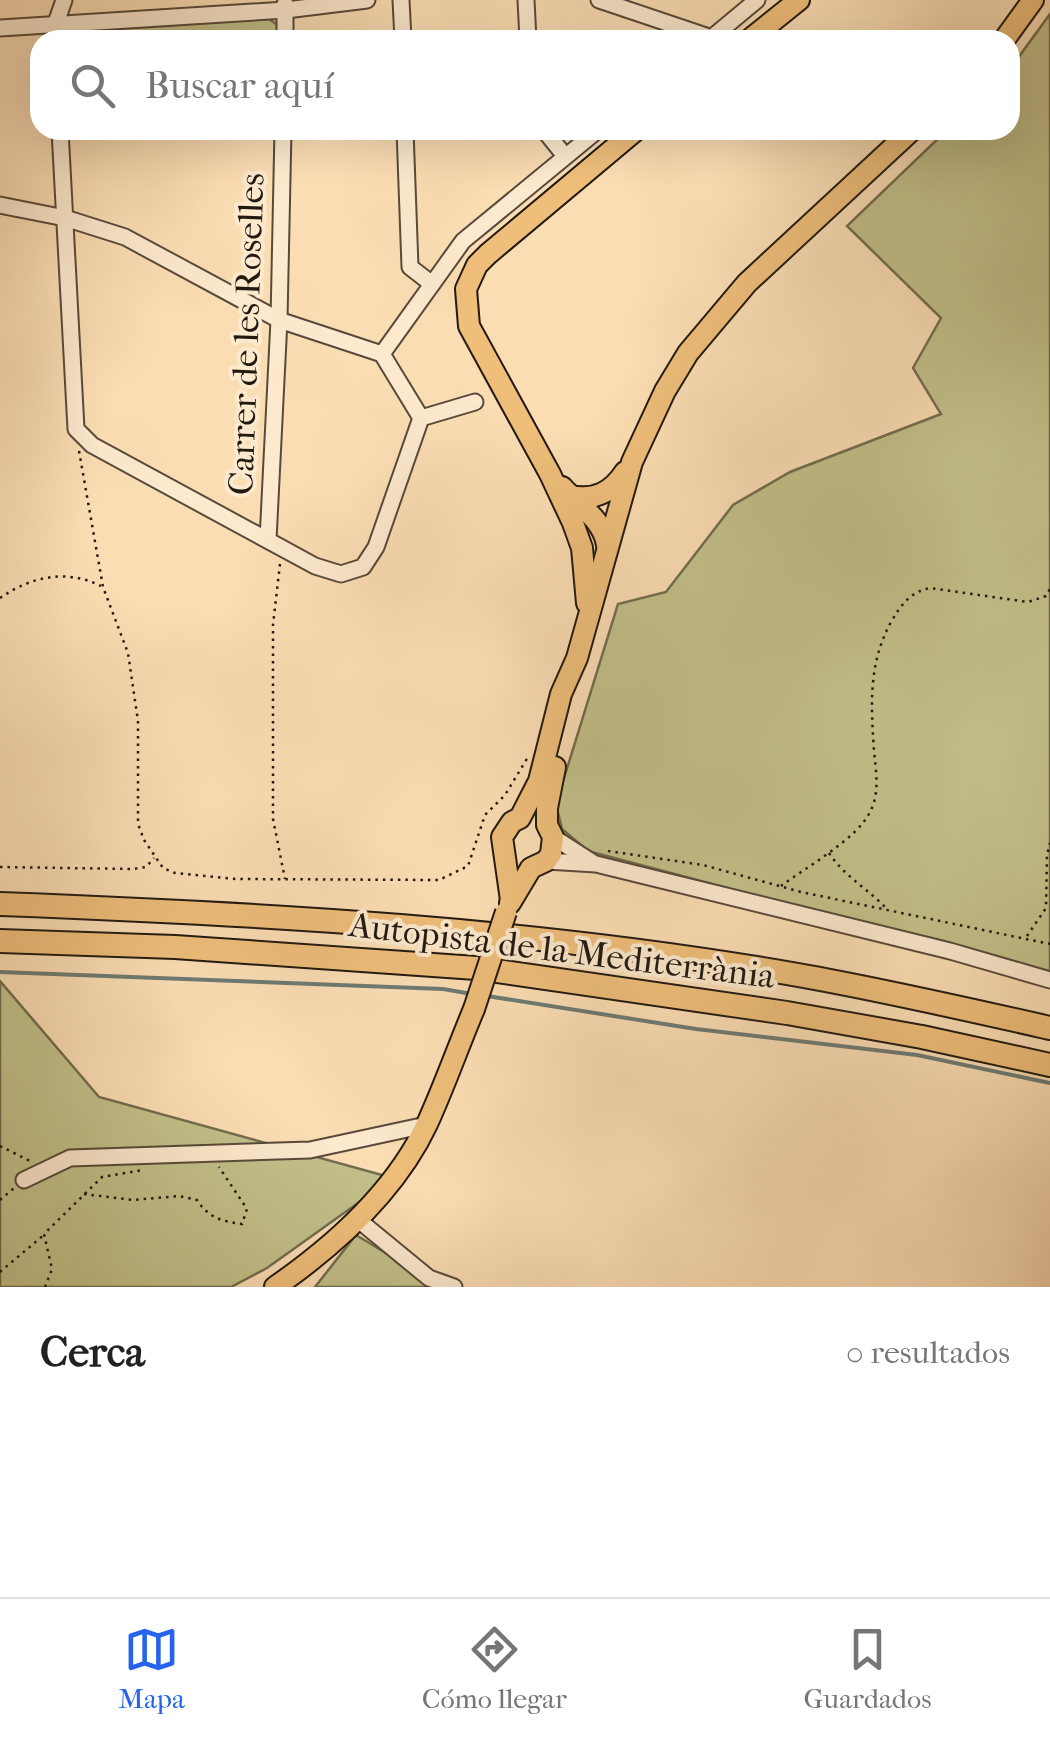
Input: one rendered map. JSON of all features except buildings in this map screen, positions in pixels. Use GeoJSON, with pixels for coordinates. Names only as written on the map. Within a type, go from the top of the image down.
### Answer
{"type":"FeatureCollection","features":[{"type":"Feature","properties":{"kind":"highway","name":"Autopista de la Mediterrània"},"geometry":{"type":"LineString","coordinates":[[0,904],[180,911],[640,952],[797,975],[1050,1028]]}},
{"type":"Feature","properties":{"kind":"highway","name":"Autopista de la Mediterrània"},"geometry":{"type":"LineString","coordinates":[[0,940],[175,946],[476,968],[787,1013],[1050,1065]]}},
{"type":"Feature","properties":{"kind":"main road"},"geometry":{"type":"LineString","coordinates":[[1011,30],[1033,0]]}},
{"type":"Feature","properties":{"kind":"main road"},"geometry":{"type":"LineString","coordinates":[[760,30],[791,3]]}},
{"type":"Feature","properties":{"kind":"main road"},"geometry":{"type":"LineString","coordinates":[[588,618],[582,548],[550,474],[474,340],[466,314],[466,289],[477,265],[488,254],[624,140]]}},
{"type":"Feature","properties":{"kind":"main road"},"geometry":{"type":"LineString","coordinates":[[508,906],[502,846],[506,828],[520,818],[539,780],[561,694],[577,658],[632,462],[665,391],[710,323],[747,283],[901,140]]}},
{"type":"Feature","properties":{"kind":"main road"},"geometry":{"type":"LineString","coordinates":[[570,496],[604,493],[618,482],[632,462]]}},
{"type":"Feature","properties":{"kind":"main road"},"geometry":{"type":"LineString","coordinates":[[550,474],[604,530],[608,548]]}},
{"type":"Feature","properties":{"kind":"main road"},"geometry":{"type":"LineString","coordinates":[[275,1287],[304,1267],[356,1218],[393,1178],[426,1126],[474,1009],[508,906],[538,865],[551,854],[550,787],[574,694],[577,658]]}},
{"type":"Feature","properties":{"kind":"main road"},"geometry":{"type":"LineString","coordinates":[[520,818],[536,818],[550,831]]}},
{"type":"Feature","properties":{"kind":"main road"},"geometry":{"type":"LineString","coordinates":[[505,855],[520,867],[538,865]]}},
{"type":"Feature","properties":{"kind":"street"},"geometry":{"type":"LineString","coordinates":[[56,30],[64,0]]}},
{"type":"Feature","properties":{"kind":"street"},"geometry":{"type":"LineString","coordinates":[[80,30],[286,5],[367,0]]}},
{"type":"Feature","properties":{"kind":"street"},"geometry":{"type":"LineString","coordinates":[[401,0],[402,30]]}},
{"type":"Feature","properties":{"kind":"street"},"geometry":{"type":"LineString","coordinates":[[526,0],[528,30]]}},
{"type":"Feature","properties":{"kind":"street"},"geometry":{"type":"LineString","coordinates":[[599,0],[685,30]]}},
{"type":"Feature","properties":{"kind":"street"},"geometry":{"type":"LineString","coordinates":[[722,30],[757,0]]}},
{"type":"Feature","properties":{"kind":"street"},"geometry":{"type":"LineString","coordinates":[[285,30],[286,5]]}},
{"type":"Feature","properties":{"kind":"street"},"geometry":{"type":"LineString","coordinates":[[0,28],[30,31]]}},
{"type":"Feature","properties":{"kind":"street"},"geometry":{"type":"LineString","coordinates":[[61,140],[76,429],[92,445],[315,566],[342,574],[363,567],[376,547],[421,418]]}},
{"type":"Feature","properties":{"kind":"street","name":"Carrer de les Roselles"},"geometry":{"type":"LineString","coordinates":[[275,544],[283,140]]}},
{"type":"Feature","properties":{"kind":"street"},"geometry":{"type":"LineString","coordinates":[[405,140],[410,268],[432,284]]}},
{"type":"Feature","properties":{"kind":"street"},"geometry":{"type":"LineString","coordinates":[[552,140],[565,156]]}},
{"type":"Feature","properties":{"kind":"street"},"geometry":{"type":"LineString","coordinates":[[382,354],[463,242],[585,140]]}},
{"type":"Feature","properties":{"kind":"street"},"geometry":{"type":"LineString","coordinates":[[0,206],[65,218],[125,237],[279,320],[382,354],[421,418]]}},
{"type":"Feature","properties":{"kind":"street"},"geometry":{"type":"LineString","coordinates":[[421,418],[475,402]]}},
{"type":"Feature","properties":{"kind":"street"},"geometry":{"type":"LineString","coordinates":[[550,831],[596,864]]}},
{"type":"Feature","properties":{"kind":"street"},"geometry":{"type":"LineString","coordinates":[[538,865],[596,864],[1050,980]]}},
{"type":"Feature","properties":{"kind":"street"},"geometry":{"type":"LineString","coordinates":[[24,1180],[70,1158],[310,1150],[426,1126]]}},
{"type":"Feature","properties":{"kind":"street"},"geometry":{"type":"LineString","coordinates":[[356,1218],[429,1278],[454,1287]]}},
{"type":"Feature","properties":{"kind":"path"},"geometry":{"type":"LineString","coordinates":[[76,429],[103,586],[128,654],[138,721],[138,824],[162,868],[236,880],[439,880],[468,866],[485,815],[504,795],[531,752]]}},
{"type":"Feature","properties":{"kind":"path"},"geometry":{"type":"LineString","coordinates":[[275,544],[273,820],[285,879]]}},
{"type":"Feature","properties":{"kind":"path"},"geometry":{"type":"LineString","coordinates":[[0,598],[11,590],[52,576],[86,578],[103,586]]}},
{"type":"Feature","properties":{"kind":"path"},"geometry":{"type":"LineString","coordinates":[[780,886],[868,818],[876,800],[873,670],[885,633],[900,607],[916,591],[930,588],[1028,602],[1046,596],[1050,589]]}},
{"type":"Feature","properties":{"kind":"path"},"geometry":{"type":"LineString","coordinates":[[1026,938],[1046,908],[1046,855],[1050,843]]}},
{"type":"Feature","properties":{"kind":"path"},"geometry":{"type":"LineString","coordinates":[[596,864],[609,850],[703,865],[780,886],[1050,944]]}},
{"type":"Feature","properties":{"kind":"path"},"geometry":{"type":"LineString","coordinates":[[828,851],[841,871],[865,885],[888,910]]}},
{"type":"Feature","properties":{"kind":"path"},"geometry":{"type":"LineString","coordinates":[[0,866],[133,869],[146,866],[155,857]]}},
{"type":"Feature","properties":{"kind":"path"},"geometry":{"type":"LineString","coordinates":[[0,1146],[45,1169]]}},
{"type":"Feature","properties":{"kind":"path"},"geometry":{"type":"LineString","coordinates":[[84,1194],[133,1200],[179,1196],[197,1200],[206,1213],[221,1221],[242,1224],[247,1209],[208,1153]]}},
{"type":"Feature","properties":{"kind":"path"},"geometry":{"type":"LineString","coordinates":[[0,1272],[102,1177],[143,1170]]}},
{"type":"Feature","properties":{"kind":"path"},"geometry":{"type":"LineString","coordinates":[[0,1200],[24,1180]]}},
{"type":"Feature","properties":{"kind":"path"},"geometry":{"type":"LineString","coordinates":[[44,1234],[52,1269],[45,1287]]}},
{"type":"Feature","properties":{"kind":"shaded area"},"geometry":{"type":"Polygon","coordinates":[[[1050,14],[1050,974],[588,851],[562,829],[556,804],[618,604],[666,592],[733,505],[790,472],[941,414],[913,368],[941,318],[847,226],[937,140],[1020,140],[1020,55],[1050,14]]]}},
{"type":"Feature","properties":{"kind":"shaded area"},"geometry":{"type":"Polygon","coordinates":[[[267,18],[278,25],[278,30],[123,30],[123,26],[267,18]]]}},
{"type":"Feature","properties":{"kind":"shaded area"},"geometry":{"type":"Polygon","coordinates":[[[0,981],[99,1097],[393,1178],[267,1268],[231,1287],[0,1287],[0,981]]]}},
{"type":"Feature","properties":{"kind":"shaded area"},"geometry":{"type":"Polygon","coordinates":[[[356,1235],[434,1282],[454,1287],[315,1287],[356,1235]]]}},
{"type":"Feature","properties":{"kind":"waterway"},"geometry":{"type":"LineString","coordinates":[[0,972],[443,989],[472,994]]}},
{"type":"Feature","properties":{"kind":"waterway"},"geometry":{"type":"LineString","coordinates":[[487,996],[696,1029],[917,1055],[1050,1083]]}}]}
